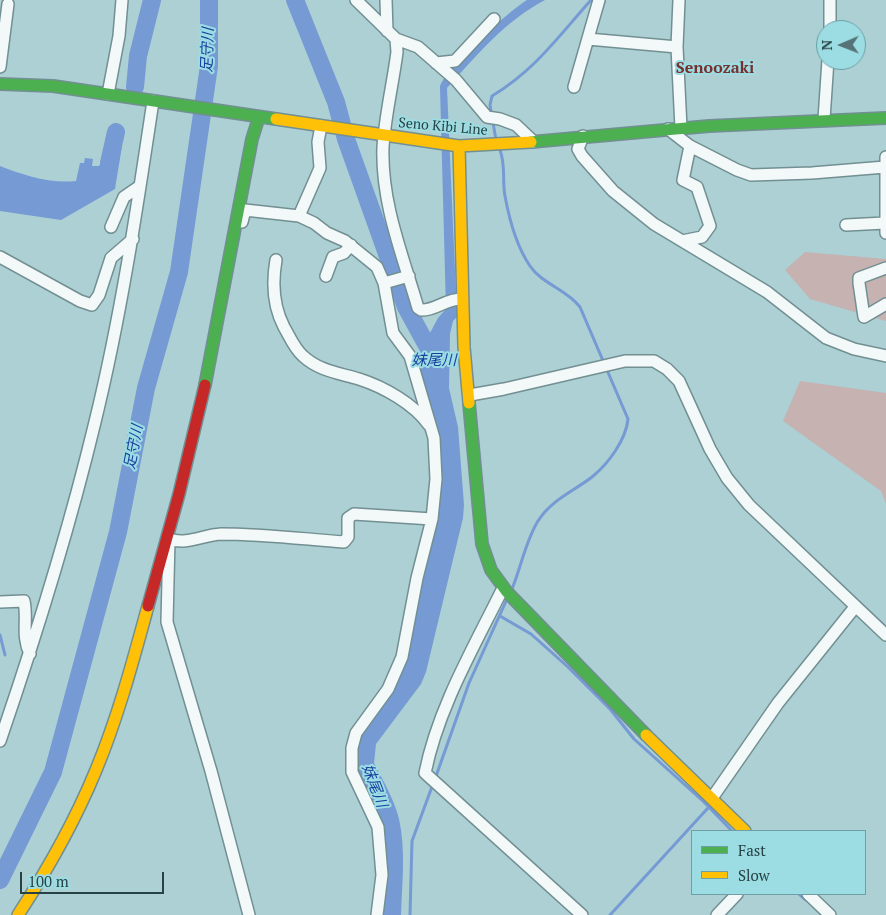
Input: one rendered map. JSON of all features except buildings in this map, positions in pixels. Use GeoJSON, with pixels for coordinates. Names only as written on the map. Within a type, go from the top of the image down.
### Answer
{"type":"FeatureCollection","features":[{"type":"Feature","properties":{"kind":"street"},"geometry":{"type":"LineString","coordinates":[[108,94],[120,36],[122,0]]}},
{"type":"Feature","properties":{"kind":"street"},"geometry":{"type":"LineString","coordinates":[[356,0],[392,35],[418,47],[456,80],[492,118],[516,125],[534,142]]}},
{"type":"Feature","properties":{"kind":"street"},"geometry":{"type":"LineString","coordinates":[[363,0],[369,14]]}},
{"type":"Feature","properties":{"kind":"street"},"geometry":{"type":"LineString","coordinates":[[386,0],[397,52],[385,136],[384,172],[388,198],[407,277],[421,310],[430,310],[455,299]]}},
{"type":"Feature","properties":{"kind":"street"},"geometry":{"type":"LineString","coordinates":[[574,87],[598,0]]}},
{"type":"Feature","properties":{"kind":"street"},"geometry":{"type":"LineString","coordinates":[[679,0],[677,47],[681,128]]}},
{"type":"Feature","properties":{"kind":"street"},"geometry":{"type":"LineString","coordinates":[[830,0],[830,20]]}},
{"type":"Feature","properties":{"kind":"street"},"geometry":{"type":"LineString","coordinates":[[0,67],[8,4]]}},
{"type":"Feature","properties":{"kind":"street"},"geometry":{"type":"LineString","coordinates":[[436,63],[455,61],[494,19]]}},
{"type":"Feature","properties":{"kind":"street"},"geometry":{"type":"LineString","coordinates":[[588,40],[677,47]]}},
{"type":"Feature","properties":{"kind":"street"},"geometry":{"type":"LineString","coordinates":[[824,119],[827,70]]}},
{"type":"Feature","properties":{"kind":"street","name":"Seno Kibi Line"},"geometry":{"type":"LineString","coordinates":[[0,84],[42,85],[456,146],[499,146],[583,136],[681,128],[824,119],[886,118]]}},
{"type":"Feature","properties":{"kind":"street"},"geometry":{"type":"LineString","coordinates":[[0,741],[30,654],[59,558],[96,421],[132,239],[156,101]]}},
{"type":"Feature","properties":{"kind":"street"},"geometry":{"type":"LineString","coordinates":[[18,915],[65,837],[105,747],[169,539],[207,378],[234,242],[255,117]]}},
{"type":"Feature","properties":{"kind":"street"},"geometry":{"type":"LineString","coordinates":[[299,216],[320,168],[318,142],[325,127]]}},
{"type":"Feature","properties":{"kind":"street"},"geometry":{"type":"LineString","coordinates":[[668,129],[690,146],[751,175],[812,173],[885,162],[886,233]]}},
{"type":"Feature","properties":{"kind":"street"},"geometry":{"type":"LineString","coordinates":[[583,136],[578,149],[582,156],[613,191],[654,224],[767,292],[826,338],[854,350],[886,356]]}},
{"type":"Feature","properties":{"kind":"street"},"geometry":{"type":"LineString","coordinates":[[456,146],[455,299],[470,395],[482,544],[486,561],[507,592],[649,738],[744,830]]}},
{"type":"Feature","properties":{"kind":"street"},"geometry":{"type":"LineString","coordinates":[[682,241],[702,237],[710,226],[697,187],[683,180],[690,146]]}},
{"type":"Feature","properties":{"kind":"street"},"geometry":{"type":"LineString","coordinates":[[111,228],[124,197],[140,186]]}},
{"type":"Feature","properties":{"kind":"street"},"geometry":{"type":"LineString","coordinates":[[234,242],[245,210],[299,216],[314,222],[326,233],[351,245],[376,267],[386,283],[390,324],[393,333],[410,356],[431,429],[436,480],[432,519],[417,578],[402,657],[388,689],[356,733],[352,748],[352,772],[378,827],[382,875],[377,915]]}},
{"type":"Feature","properties":{"kind":"street"},"geometry":{"type":"LineString","coordinates":[[846,225],[885,223]]}},
{"type":"Feature","properties":{"kind":"street"},"geometry":{"type":"LineString","coordinates":[[0,257],[80,301],[92,305],[99,295],[111,258],[132,239]]}},
{"type":"Feature","properties":{"kind":"street"},"geometry":{"type":"LineString","coordinates":[[326,276],[332,257],[344,253],[351,245]]}},
{"type":"Feature","properties":{"kind":"street"},"geometry":{"type":"LineString","coordinates":[[276,260],[273,288],[276,305],[281,321],[303,357],[332,373],[362,380],[386,390],[424,418],[431,429]]}},
{"type":"Feature","properties":{"kind":"street"},"geometry":{"type":"LineString","coordinates":[[886,268],[863,275],[859,278],[859,282],[864,317],[886,304]]}},
{"type":"Feature","properties":{"kind":"street"},"geometry":{"type":"LineString","coordinates":[[386,283],[407,277]]}},
{"type":"Feature","properties":{"kind":"street"},"geometry":{"type":"LineString","coordinates":[[470,395],[504,390],[624,360],[654,361],[667,369],[679,381],[710,449],[727,478],[750,505],[886,635]]}},
{"type":"Feature","properties":{"kind":"street"},"geometry":{"type":"LineString","coordinates":[[169,539],[176,541],[198,539],[219,534],[344,542],[348,537],[348,518],[354,514],[432,519]]}},
{"type":"Feature","properties":{"kind":"street"},"geometry":{"type":"LineString","coordinates":[[169,539],[167,622],[211,771],[249,915]]}},
{"type":"Feature","properties":{"kind":"street"},"geometry":{"type":"LineString","coordinates":[[507,592],[463,669],[431,744],[425,772],[582,915]]}},
{"type":"Feature","properties":{"kind":"street"},"geometry":{"type":"LineString","coordinates":[[0,602],[24,601],[26,611],[24,642],[30,654]]}},
{"type":"Feature","properties":{"kind":"street"},"geometry":{"type":"LineString","coordinates":[[712,798],[778,703],[855,606]]}},
{"type":"Feature","properties":{"kind":"street"},"geometry":{"type":"LineString","coordinates":[[717,915],[736,895]]}},
{"type":"Feature","properties":{"kind":"street"},"geometry":{"type":"LineString","coordinates":[[809,895],[830,915]]}},
{"type":"Feature","properties":{"kind":"shaded area"},"geometry":{"type":"Polygon","coordinates":[[[805,252],[886,259],[886,321],[810,299],[785,270],[805,252]]]}},
{"type":"Feature","properties":{"kind":"shaded area"},"geometry":{"type":"Polygon","coordinates":[[[800,381],[886,393],[886,504],[881,491],[783,421],[800,381]]]}},
{"type":"Feature","properties":{"kind":"water","name":"妹尾川"},"geometry":{"type":"Polygon","coordinates":[[[527,0],[545,0],[504,28],[447,88],[457,317],[453,321],[450,334],[449,388],[458,427],[464,505],[463,518],[426,672],[421,684],[376,744],[374,763],[397,812],[403,855],[401,915],[380,915],[384,861],[356,777],[355,743],[395,684],[438,487],[416,359],[438,318],[446,309],[440,87],[453,67],[465,54],[527,0]]]}},
{"type":"Feature","properties":{"kind":"water"},"geometry":{"type":"Polygon","coordinates":[[[110,140],[118,140],[122,146],[115,189],[61,220],[0,211],[0,166],[47,180],[76,181],[80,163],[84,163],[85,158],[93,159],[92,166],[99,166],[106,155],[110,140]]]}},
{"type":"Feature","properties":{"kind":"waterway"},"geometry":{"type":"LineString","coordinates":[[135,87],[138,56],[152,0]]}},
{"type":"Feature","properties":{"kind":"waterway","name":"足守川"},"geometry":{"type":"LineString","coordinates":[[0,880],[53,772],[118,532],[146,388],[179,272],[209,66],[209,0]]}},
{"type":"Feature","properties":{"kind":"waterway"},"geometry":{"type":"LineString","coordinates":[[295,0],[336,102],[346,139],[406,307],[436,362]]}},
{"type":"Feature","properties":{"kind":"waterway"},"geometry":{"type":"LineString","coordinates":[[496,140],[490,105],[492,96],[534,64],[591,0]]}},
{"type":"Feature","properties":{"kind":"waterway"},"geometry":{"type":"LineString","coordinates":[[109,163],[116,132]]}},
{"type":"Feature","properties":{"kind":"waterway"},"geometry":{"type":"LineString","coordinates":[[500,150],[507,205],[521,250],[535,272],[580,307],[628,419],[627,427],[620,443],[604,465],[592,477],[549,507],[538,521],[527,545],[512,589]]}},
{"type":"Feature","properties":{"kind":"waterway"},"geometry":{"type":"LineString","coordinates":[[435,779],[469,683],[507,599]]}},
{"type":"Feature","properties":{"kind":"waterway"},"geometry":{"type":"LineString","coordinates":[[500,616],[531,634],[568,667],[610,709],[634,739],[704,802],[731,830]]}},
{"type":"Feature","properties":{"kind":"waterway"},"geometry":{"type":"LineString","coordinates":[[0,635],[5,655]]}},
{"type":"Feature","properties":{"kind":"waterway"},"geometry":{"type":"LineString","coordinates":[[410,915],[412,841],[433,784]]}},
{"type":"Feature","properties":{"kind":"waterway"},"geometry":{"type":"LineString","coordinates":[[610,915],[708,808]]}},
{"type":"Feature","properties":{"kind":"waterway"},"geometry":{"type":"LineString","coordinates":[[800,895],[806,900]]}},
{"type":"Feature","properties":{"kind":"traffic: fast"},"geometry":{"type":"LineString","coordinates":[[0,84],[53,86],[276,119]]}},
{"type":"Feature","properties":{"kind":"traffic: fast"},"geometry":{"type":"LineString","coordinates":[[205,385],[252,139],[259,117]]}},
{"type":"Feature","properties":{"kind":"traffic: fast"},"geometry":{"type":"LineString","coordinates":[[531,142],[709,126],[886,118]]}},
{"type":"Feature","properties":{"kind":"traffic: fast"},"geometry":{"type":"LineString","coordinates":[[469,403],[482,544],[491,570],[507,592],[646,735]]}},
{"type":"Feature","properties":{"kind":"traffic: slow"},"geometry":{"type":"LineString","coordinates":[[276,119],[459,146],[531,142]]}},
{"type":"Feature","properties":{"kind":"traffic: slow"},"geometry":{"type":"LineString","coordinates":[[459,146],[464,347],[469,403]]}},
{"type":"Feature","properties":{"kind":"traffic: slow"},"geometry":{"type":"LineString","coordinates":[[18,915],[60,844],[96,770],[118,709],[148,606]]}},
{"type":"Feature","properties":{"kind":"traffic: slow"},"geometry":{"type":"LineString","coordinates":[[646,735],[744,830]]}},
{"type":"Feature","properties":{"kind":"traffic: jam"},"geometry":{"type":"LineString","coordinates":[[148,606],[179,494],[205,385]]}},
{"type":"Feature","properties":{"kind":"district","name":"Senoozaki"},"geometry":{"type":"Point","coordinates":[715,68]}}]}
